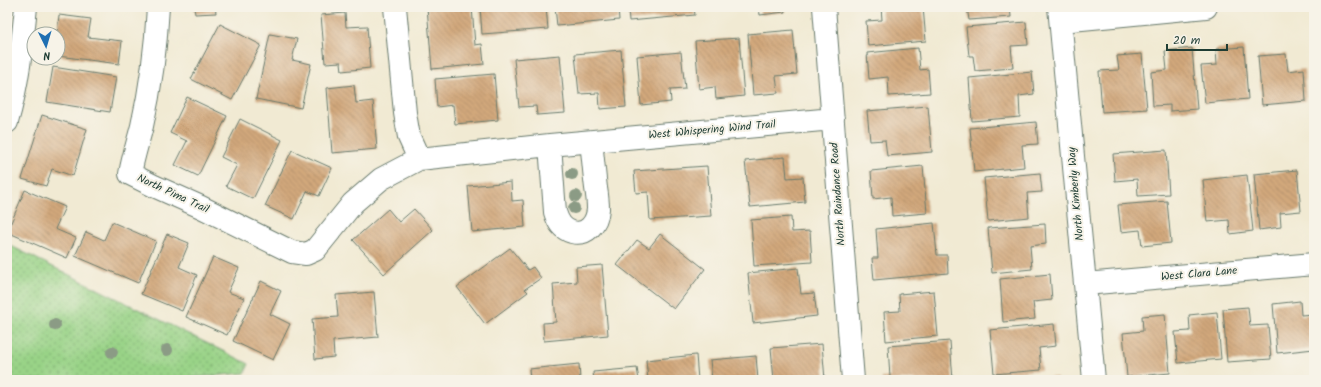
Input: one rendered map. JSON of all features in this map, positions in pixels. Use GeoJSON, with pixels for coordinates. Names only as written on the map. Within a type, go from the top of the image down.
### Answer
{"type":"FeatureCollection","features":[{"type":"Feature","properties":{"kind":"street"},"geometry":{"type":"LineString","coordinates":[[7,122],[19,71],[26,7]]}},
{"type":"Feature","properties":{"kind":"street","name":"North Pima Trail"},"geometry":{"type":"LineString","coordinates":[[158,7],[157,32],[152,75],[142,126],[134,153],[130,174],[292,252],[306,254]]}},
{"type":"Feature","properties":{"kind":"street"},"geometry":{"type":"LineString","coordinates":[[394,7],[406,119],[409,137],[418,160]]}},
{"type":"Feature","properties":{"kind":"street","name":"North Raindance Road"},"geometry":{"type":"LineString","coordinates":[[824,7],[853,380]]}},
{"type":"Feature","properties":{"kind":"street"},"geometry":{"type":"LineString","coordinates":[[1060,14],[1206,7]]}},
{"type":"Feature","properties":{"kind":"street","name":"North Kimberly Way"},"geometry":{"type":"LineString","coordinates":[[1060,14],[1094,380]]}},
{"type":"Feature","properties":{"kind":"street","name":"West Whispering Wind Trail"},"geometry":{"type":"LineString","coordinates":[[306,254],[315,250],[353,203],[380,179],[418,160],[550,145],[833,119]]}},
{"type":"Feature","properties":{"kind":"street"},"geometry":{"type":"LineString","coordinates":[[550,145],[555,212],[562,227],[568,231],[576,233],[588,230],[594,224],[598,209],[592,142]]}},
{"type":"Feature","properties":{"kind":"street","name":"West Clara Lane"},"geometry":{"type":"LineString","coordinates":[[1085,284],[1314,264]]}},
{"type":"Feature","properties":{"kind":"green space"},"geometry":{"type":"Polygon","coordinates":[[[7,244],[249,364],[245,373],[164,380],[7,380],[7,244]]]}},
{"type":"Feature","properties":{"kind":"building"},"geometry":{"type":"Polygon","coordinates":[[[194,7],[215,7],[216,13],[195,14],[194,7]]]}},
{"type":"Feature","properties":{"kind":"building"},"geometry":{"type":"Polygon","coordinates":[[[427,7],[472,7],[475,45],[482,44],[484,64],[432,69],[427,7]]]}},
{"type":"Feature","properties":{"kind":"building"},"geometry":{"type":"Polygon","coordinates":[[[480,7],[546,7],[548,29],[482,34],[480,7]]]}},
{"type":"Feature","properties":{"kind":"building"},"geometry":{"type":"Polygon","coordinates":[[[555,7],[618,7],[619,20],[557,26],[555,7]]]}},
{"type":"Feature","properties":{"kind":"building"},"geometry":{"type":"Polygon","coordinates":[[[628,7],[694,7],[695,15],[629,21],[628,7]]]}},
{"type":"Feature","properties":{"kind":"building"},"geometry":{"type":"Polygon","coordinates":[[[759,7],[784,7],[785,12],[760,15],[759,7]]]}},
{"type":"Feature","properties":{"kind":"building"},"geometry":{"type":"Polygon","coordinates":[[[881,7],[923,7],[926,41],[868,46],[866,21],[882,20],[881,7]]]}},
{"type":"Feature","properties":{"kind":"building"},"geometry":{"type":"Polygon","coordinates":[[[967,7],[1010,7],[1011,17],[969,20],[967,7]]]}},
{"type":"Feature","properties":{"kind":"building"},"geometry":{"type":"Polygon","coordinates":[[[345,13],[346,27],[367,26],[370,68],[342,71],[341,62],[325,63],[321,15],[345,13]]]}},
{"type":"Feature","properties":{"kind":"building"},"geometry":{"type":"Polygon","coordinates":[[[59,15],[91,19],[88,37],[122,41],[119,64],[66,57],[66,26],[58,26],[59,15]]]}},
{"type":"Feature","properties":{"kind":"building"},"geometry":{"type":"Polygon","coordinates":[[[1026,22],[1028,45],[1011,46],[1013,68],[975,71],[973,56],[969,56],[966,27],[1026,22]]]}},
{"type":"Feature","properties":{"kind":"building"},"geometry":{"type":"Polygon","coordinates":[[[220,24],[261,45],[232,100],[191,79],[220,24]]]}},
{"type":"Feature","properties":{"kind":"building"},"geometry":{"type":"Polygon","coordinates":[[[793,30],[797,74],[776,76],[778,93],[753,95],[748,34],[793,30]]]}},
{"type":"Feature","properties":{"kind":"building"},"geometry":{"type":"Polygon","coordinates":[[[270,34],[297,39],[292,60],[311,64],[301,108],[256,99],[270,34]]]}},
{"type":"Feature","properties":{"kind":"building"},"geometry":{"type":"Polygon","coordinates":[[[739,38],[744,96],[716,99],[715,87],[699,89],[695,41],[739,38]]]}},
{"type":"Feature","properties":{"kind":"building"},"geometry":{"type":"Polygon","coordinates":[[[1244,47],[1248,99],[1205,103],[1201,66],[1217,65],[1216,49],[1244,47]]]}},
{"type":"Feature","properties":{"kind":"building"},"geometry":{"type":"Polygon","coordinates":[[[918,48],[920,70],[928,69],[930,93],[889,96],[888,77],[869,79],[867,53],[918,48]]]}},
{"type":"Feature","properties":{"kind":"building"},"geometry":{"type":"Polygon","coordinates":[[[1192,48],[1197,109],[1170,111],[1170,105],[1153,106],[1151,72],[1167,70],[1165,51],[1192,48]]]}},
{"type":"Feature","properties":{"kind":"building"},"geometry":{"type":"Polygon","coordinates":[[[621,50],[626,107],[600,109],[599,93],[579,94],[575,54],[621,50]]]}},
{"type":"Feature","properties":{"kind":"building"},"geometry":{"type":"Polygon","coordinates":[[[681,52],[685,89],[670,90],[671,102],[641,105],[637,56],[681,52]]]}},
{"type":"Feature","properties":{"kind":"building"},"geometry":{"type":"Polygon","coordinates":[[[1142,54],[1147,109],[1102,112],[1099,71],[1119,70],[1117,56],[1142,54]]]}},
{"type":"Feature","properties":{"kind":"building"},"geometry":{"type":"Polygon","coordinates":[[[1286,54],[1288,71],[1304,69],[1306,101],[1262,105],[1258,56],[1286,54]]]}},
{"type":"Feature","properties":{"kind":"building"},"geometry":{"type":"Polygon","coordinates":[[[560,55],[565,113],[537,115],[536,106],[519,107],[514,59],[560,55]]]}},
{"type":"Feature","properties":{"kind":"building"},"geometry":{"type":"Polygon","coordinates":[[[53,67],[116,77],[110,112],[47,102],[53,67]]]}},
{"type":"Feature","properties":{"kind":"building"},"geometry":{"type":"Polygon","coordinates":[[[1032,72],[1034,94],[1019,96],[1020,117],[972,121],[969,78],[1032,72]]]}},
{"type":"Feature","properties":{"kind":"building"},"geometry":{"type":"Polygon","coordinates":[[[494,74],[498,120],[455,124],[453,105],[437,107],[435,79],[494,74]]]}},
{"type":"Feature","properties":{"kind":"building"},"geometry":{"type":"Polygon","coordinates":[[[354,85],[356,103],[373,101],[377,149],[332,153],[327,88],[354,85]]]}},
{"type":"Feature","properties":{"kind":"building"},"geometry":{"type":"Polygon","coordinates":[[[187,97],[227,116],[198,176],[175,165],[187,141],[170,133],[187,97]]]}},
{"type":"Feature","properties":{"kind":"building"},"geometry":{"type":"Polygon","coordinates":[[[928,106],[932,152],[887,156],[885,140],[870,141],[867,111],[928,106]]]}},
{"type":"Feature","properties":{"kind":"building"},"geometry":{"type":"Polygon","coordinates":[[[42,115],[87,129],[73,176],[52,169],[46,186],[22,179],[42,115]]]}},
{"type":"Feature","properties":{"kind":"building"},"geometry":{"type":"Polygon","coordinates":[[[240,119],[282,140],[253,199],[226,186],[237,165],[221,157],[240,119]]]}},
{"type":"Feature","properties":{"kind":"building"},"geometry":{"type":"Polygon","coordinates":[[[1036,122],[1038,144],[1022,145],[1024,167],[974,172],[970,128],[1036,122]]]}},
{"type":"Feature","properties":{"kind":"building"},"geometry":{"type":"Polygon","coordinates":[[[292,150],[332,168],[319,196],[307,191],[294,219],[265,206],[292,150]]]}},
{"type":"Feature","properties":{"kind":"building"},"geometry":{"type":"Polygon","coordinates":[[[1166,150],[1169,194],[1138,196],[1137,179],[1115,181],[1113,154],[1166,150]]]}},
{"type":"Feature","properties":{"kind":"building"},"geometry":{"type":"Polygon","coordinates":[[[785,157],[787,178],[803,177],[805,202],[750,207],[745,161],[785,157]]]}},
{"type":"Feature","properties":{"kind":"building"},"geometry":{"type":"Polygon","coordinates":[[[707,166],[711,216],[650,220],[648,192],[636,193],[634,171],[707,166]]]}},
{"type":"Feature","properties":{"kind":"building"},"geometry":{"type":"Polygon","coordinates":[[[923,166],[927,213],[892,216],[891,197],[873,199],[871,171],[923,166]]]}},
{"type":"Feature","properties":{"kind":"building"},"geometry":{"type":"Polygon","coordinates":[[[1297,170],[1301,211],[1280,213],[1281,227],[1259,230],[1254,174],[1297,170]]]}},
{"type":"Feature","properties":{"kind":"building"},"geometry":{"type":"Polygon","coordinates":[[[1040,173],[1042,192],[1027,193],[1029,217],[988,221],[984,178],[1040,173]]]}},
{"type":"Feature","properties":{"kind":"building"},"geometry":{"type":"Polygon","coordinates":[[[1247,175],[1253,231],[1230,234],[1229,220],[1207,222],[1203,180],[1247,175]]]}},
{"type":"Feature","properties":{"kind":"building"},"geometry":{"type":"Polygon","coordinates":[[[511,182],[512,201],[523,200],[525,227],[472,232],[468,186],[511,182]]]}},
{"type":"Feature","properties":{"kind":"building"},"geometry":{"type":"Polygon","coordinates":[[[25,190],[65,207],[55,229],[76,238],[67,258],[7,232],[25,190]]]}},
{"type":"Feature","properties":{"kind":"building"},"geometry":{"type":"Polygon","coordinates":[[[1167,201],[1171,243],[1142,246],[1140,230],[1121,232],[1118,205],[1167,201]]]}},
{"type":"Feature","properties":{"kind":"building"},"geometry":{"type":"Polygon","coordinates":[[[388,209],[399,222],[414,209],[433,230],[384,274],[353,240],[388,209]]]}},
{"type":"Feature","properties":{"kind":"building"},"geometry":{"type":"Polygon","coordinates":[[[791,217],[792,232],[810,231],[812,262],[754,266],[751,220],[791,217]]]}},
{"type":"Feature","properties":{"kind":"building"},"geometry":{"type":"Polygon","coordinates":[[[112,222],[156,241],[138,283],[75,256],[86,232],[104,240],[112,222]]]}},
{"type":"Feature","properties":{"kind":"building"},"geometry":{"type":"Polygon","coordinates":[[[934,223],[937,255],[947,255],[948,273],[874,280],[872,258],[878,258],[876,229],[934,223]]]}},
{"type":"Feature","properties":{"kind":"building"},"geometry":{"type":"Polygon","coordinates":[[[1045,224],[1046,244],[1030,246],[1032,269],[992,273],[988,228],[1045,224]]]}},
{"type":"Feature","properties":{"kind":"building"},"geometry":{"type":"Polygon","coordinates":[[[167,234],[189,243],[179,267],[197,275],[182,311],[141,294],[167,234]]]}},
{"type":"Feature","properties":{"kind":"building"},"geometry":{"type":"Polygon","coordinates":[[[660,234],[705,269],[674,309],[617,265],[637,240],[649,248],[660,234]]]}},
{"type":"Feature","properties":{"kind":"building"},"geometry":{"type":"Polygon","coordinates":[[[510,248],[528,270],[533,267],[541,278],[525,289],[528,292],[485,324],[457,287],[510,248]]]}},
{"type":"Feature","properties":{"kind":"building"},"geometry":{"type":"Polygon","coordinates":[[[213,257],[239,268],[228,292],[244,298],[227,335],[186,317],[213,257]]]}},
{"type":"Feature","properties":{"kind":"building"},"geometry":{"type":"Polygon","coordinates":[[[602,265],[608,335],[544,341],[543,323],[556,322],[553,284],[577,282],[576,267],[602,265]]]}},
{"type":"Feature","properties":{"kind":"building"},"geometry":{"type":"Polygon","coordinates":[[[798,268],[801,294],[814,293],[817,316],[753,323],[748,273],[798,268]]]}},
{"type":"Feature","properties":{"kind":"building"},"geometry":{"type":"Polygon","coordinates":[[[1050,274],[1052,300],[1033,302],[1035,319],[1003,322],[1000,279],[1050,274]]]}},
{"type":"Feature","properties":{"kind":"building"},"geometry":{"type":"Polygon","coordinates":[[[261,281],[281,291],[270,314],[290,324],[273,360],[233,341],[261,281]]]}},
{"type":"Feature","properties":{"kind":"building"},"geometry":{"type":"Polygon","coordinates":[[[934,291],[938,336],[886,341],[884,312],[900,311],[899,294],[934,291]]]}},
{"type":"Feature","properties":{"kind":"building"},"geometry":{"type":"Polygon","coordinates":[[[374,292],[378,337],[333,341],[334,357],[315,359],[312,319],[338,317],[336,295],[374,292]]]}},
{"type":"Feature","properties":{"kind":"building"},"geometry":{"type":"Polygon","coordinates":[[[1300,301],[1301,315],[1314,314],[1314,349],[1277,353],[1273,304],[1300,301]]]}},
{"type":"Feature","properties":{"kind":"building"},"geometry":{"type":"Polygon","coordinates":[[[1248,307],[1250,326],[1268,325],[1271,359],[1227,362],[1223,309],[1248,307]]]}},
{"type":"Feature","properties":{"kind":"building"},"geometry":{"type":"Polygon","coordinates":[[[1217,312],[1221,359],[1178,363],[1175,332],[1190,331],[1189,315],[1217,312]]]}},
{"type":"Feature","properties":{"kind":"building"},"geometry":{"type":"Polygon","coordinates":[[[1165,314],[1170,373],[1127,377],[1123,333],[1143,331],[1142,316],[1165,314]]]}},
{"type":"Feature","properties":{"kind":"building"},"geometry":{"type":"Polygon","coordinates":[[[1054,324],[1056,346],[1039,348],[1041,370],[994,374],[990,330],[1054,324]]]}},
{"type":"Feature","properties":{"kind":"building"},"geometry":{"type":"Polygon","coordinates":[[[950,341],[953,380],[882,380],[882,378],[890,377],[888,346],[950,341]]]}},
{"type":"Feature","properties":{"kind":"building"},"geometry":{"type":"Polygon","coordinates":[[[822,344],[825,380],[774,380],[771,348],[822,344]]]}},
{"type":"Feature","properties":{"kind":"building"},"geometry":{"type":"Polygon","coordinates":[[[696,355],[698,380],[648,380],[646,360],[696,355]]]}},
{"type":"Feature","properties":{"kind":"building"},"geometry":{"type":"Polygon","coordinates":[[[756,356],[758,380],[712,380],[710,360],[756,356]]]}},
{"type":"Feature","properties":{"kind":"building"},"geometry":{"type":"Polygon","coordinates":[[[579,364],[580,380],[530,380],[529,369],[579,364]]]}},
{"type":"Feature","properties":{"kind":"building"},"geometry":{"type":"Polygon","coordinates":[[[637,368],[639,380],[594,380],[593,372],[637,368]]]}},
{"type":"Feature","properties":{"kind":"building"},"geometry":{"type":"Polygon","coordinates":[[[1057,377],[1057,380],[1031,380],[1031,379],[1057,377]]]}}]}
